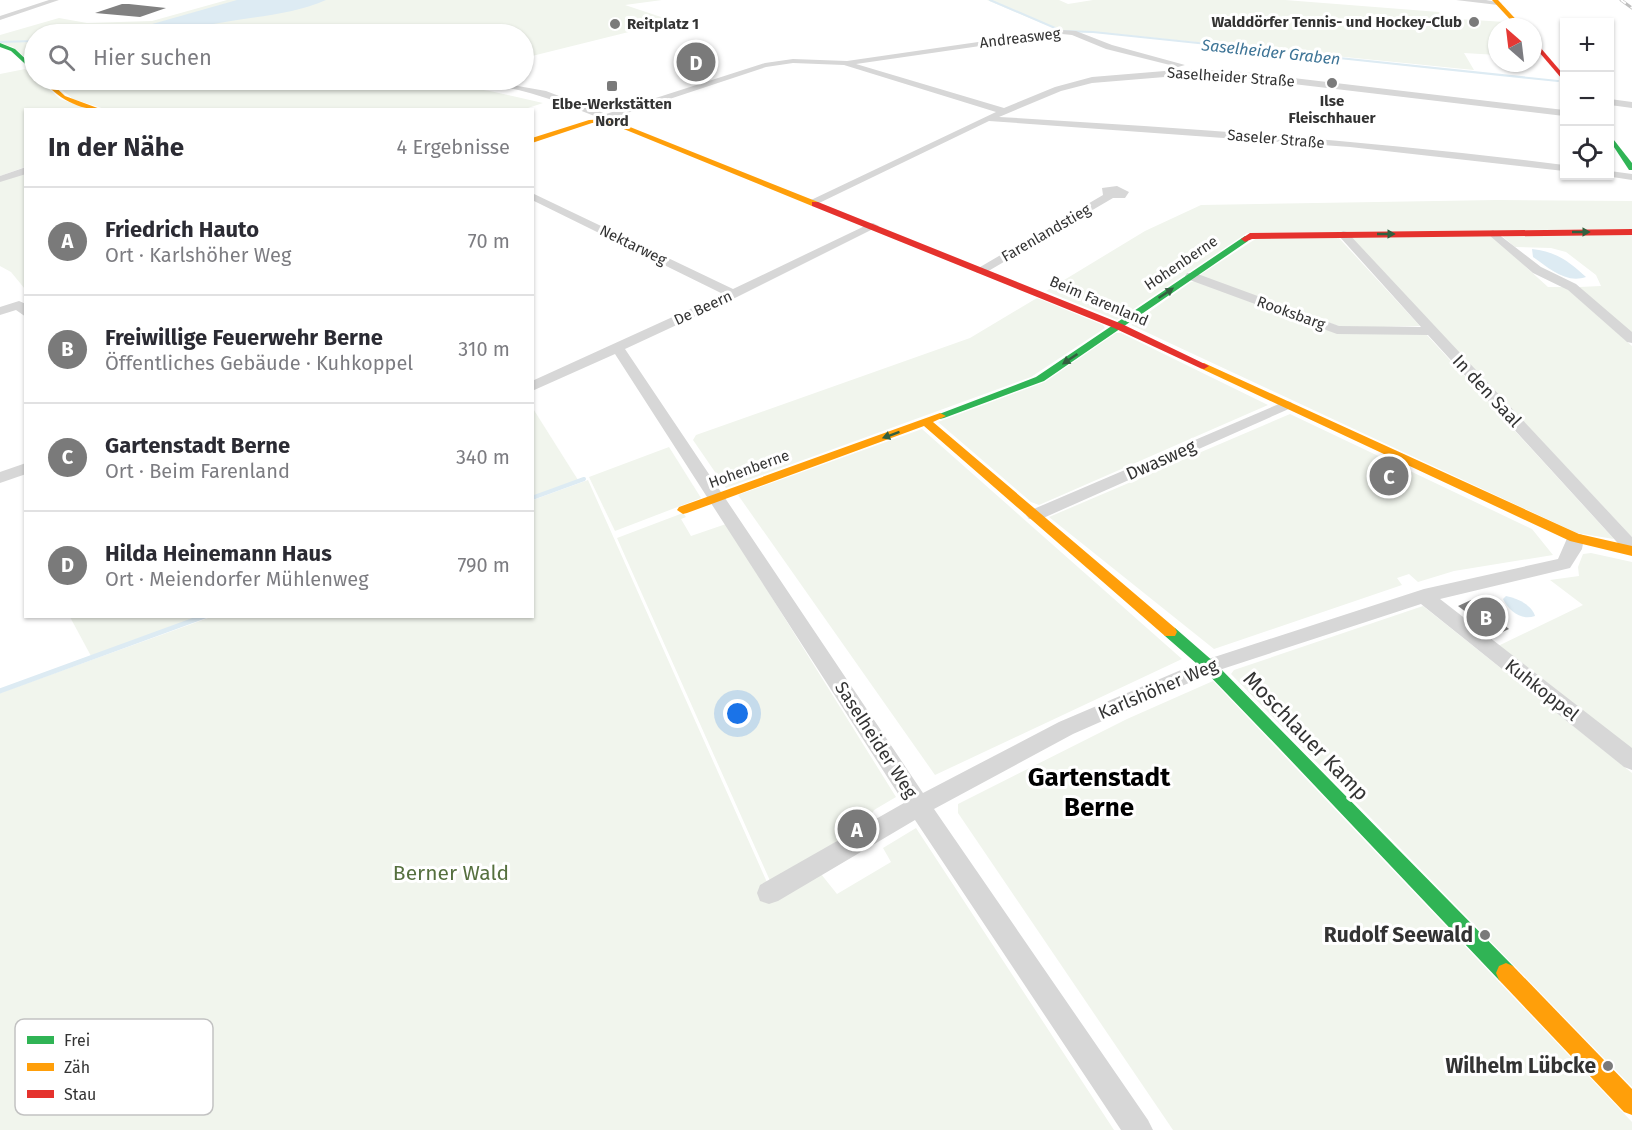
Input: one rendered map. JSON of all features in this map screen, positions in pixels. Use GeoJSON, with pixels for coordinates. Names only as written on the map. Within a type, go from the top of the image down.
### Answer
{"type":"FeatureCollection","features":[{"type":"Feature","properties":{"kind":"street"},"geometry":{"type":"LineString","coordinates":[[0,18],[56,0]]}},
{"type":"Feature","properties":{"kind":"street"},"geometry":{"type":"LineString","coordinates":[[1459,0],[1497,1],[1512,18]]}},
{"type":"Feature","properties":{"kind":"street","name":"Andreasweg"},"geometry":{"type":"LineString","coordinates":[[845,63],[1062,32],[1073,33],[1109,47],[1179,64],[1189,72]]}},
{"type":"Feature","properties":{"kind":"street"},"geometry":{"type":"LineString","coordinates":[[0,45],[13,50],[24,60]]}},
{"type":"Feature","properties":{"kind":"street"},"geometry":{"type":"LineString","coordinates":[[1542,52],[1560,73]]}},
{"type":"Feature","properties":{"kind":"street"},"geometry":{"type":"LineString","coordinates":[[534,140],[774,63],[804,60],[845,63],[1004,111]]}},
{"type":"Feature","properties":{"kind":"street","name":"Saselheider Straße"},"geometry":{"type":"LineString","coordinates":[[815,202],[1004,111],[1058,89],[1092,80],[1163,72],[1253,76],[1560,113]]}},
{"type":"Feature","properties":{"kind":"street"},"geometry":{"type":"LineString","coordinates":[[56,90],[63,97],[94,108]]}},
{"type":"Feature","properties":{"kind":"street"},"geometry":{"type":"LineString","coordinates":[[530,90],[546,93],[603,118]]}},
{"type":"Feature","properties":{"kind":"street"},"geometry":{"type":"LineString","coordinates":[[1614,103],[1632,105]]}},
{"type":"Feature","properties":{"kind":"street","name":"Beim Farenland"},"geometry":{"type":"LineString","coordinates":[[603,118],[1118,326],[1575,538]]}},
{"type":"Feature","properties":{"kind":"street","name":"Saseler Straße"},"geometry":{"type":"LineString","coordinates":[[986,119],[1206,133],[1481,157],[1560,167]]}},
{"type":"Feature","properties":{"kind":"street"},"geometry":{"type":"LineString","coordinates":[[1614,143],[1632,168]]}},
{"type":"Feature","properties":{"kind":"street"},"geometry":{"type":"LineString","coordinates":[[0,179],[24,171]]}},
{"type":"Feature","properties":{"kind":"street"},"geometry":{"type":"LineString","coordinates":[[1614,175],[1632,177]]}},
{"type":"Feature","properties":{"kind":"street","name":"Farenlandstieg"},"geometry":{"type":"LineString","coordinates":[[981,270],[1111,195]]}},
{"type":"Feature","properties":{"kind":"street","name":"Nektarweg"},"geometry":{"type":"LineString","coordinates":[[534,198],[733,294]]}},
{"type":"Feature","properties":{"kind":"street","name":"De Beern"},"geometry":{"type":"LineString","coordinates":[[534,386],[873,226]]}},
{"type":"Feature","properties":{"kind":"street","name":"Hohenberne"},"geometry":{"type":"LineString","coordinates":[[683,510],[1040,379],[1250,236],[1632,232]]}},
{"type":"Feature","properties":{"kind":"street"},"geometry":{"type":"LineString","coordinates":[[1493,233],[1537,270],[1572,286],[1632,339]]}},
{"type":"Feature","properties":{"kind":"street","name":"In den Saal"},"geometry":{"type":"LineString","coordinates":[[1343,234],[1632,549]]}},
{"type":"Feature","properties":{"kind":"street","name":"Rooksbarg"},"geometry":{"type":"LineString","coordinates":[[1191,276],[1337,330],[1431,331]]}},
{"type":"Feature","properties":{"kind":"street"},"geometry":{"type":"LineString","coordinates":[[0,311],[22,309]]}},
{"type":"Feature","properties":{"kind":"street","name":"Saselheider Weg"},"geometry":{"type":"LineString","coordinates":[[618,348],[919,806],[1138,1130]]}},
{"type":"Feature","properties":{"kind":"street","name":"Dwasweg"},"geometry":{"type":"LineString","coordinates":[[1035,514],[1286,405]]}},
{"type":"Feature","properties":{"kind":"street","name":"Moschlauer Kamp"},"geometry":{"type":"LineString","coordinates":[[926,422],[1209,666],[1632,1104]]}},
{"type":"Feature","properties":{"kind":"street"},"geometry":{"type":"LineString","coordinates":[[0,478],[24,469]]}},
{"type":"Feature","properties":{"kind":"street"},"geometry":{"type":"LineString","coordinates":[[1575,538],[1632,549]]}},
{"type":"Feature","properties":{"kind":"street","name":"Karlshöher Weg"},"geometry":{"type":"LineString","coordinates":[[770,893],[919,806],[1066,728],[1209,666],[1424,596],[1564,564],[1573,549],[1575,538]]}},
{"type":"Feature","properties":{"kind":"street","name":"Kuhkoppel"},"geometry":{"type":"LineString","coordinates":[[1424,596],[1632,761]]}},
{"type":"Feature","properties":{"kind":"green space"},"geometry":{"type":"Polygon","coordinates":[[[227,0],[662,0],[625,5],[673,21],[534,56],[534,24],[38,24],[59,18],[87,23],[152,21],[227,0]]]}},
{"type":"Feature","properties":{"kind":"green space"},"geometry":{"type":"Polygon","coordinates":[[[987,0],[1059,0],[1068,4],[1093,0],[1285,0],[1439,12],[1443,18],[1488,21],[1488,54],[1464,53],[1474,70],[1117,34],[1061,31],[987,0]]]}},
{"type":"Feature","properties":{"kind":"green space"},"geometry":{"type":"Polygon","coordinates":[[[24,28],[24,56],[13,47],[0,43],[0,35],[24,28]]]}},
{"type":"Feature","properties":{"kind":"green space"},"geometry":{"type":"Polygon","coordinates":[[[24,69],[24,90],[51,90],[60,99],[87,108],[24,108],[24,167],[0,176],[0,74],[24,69]]]}},
{"type":"Feature","properties":{"kind":"green space"},"geometry":{"type":"Polygon","coordinates":[[[62,90],[483,90],[543,103],[528,108],[102,108],[73,99],[62,90]]]}},
{"type":"Feature","properties":{"kind":"green space"},"geometry":{"type":"Polygon","coordinates":[[[24,172],[24,288],[11,272],[0,266],[0,181],[24,172]]]}},
{"type":"Feature","properties":{"kind":"green space"},"geometry":{"type":"Polygon","coordinates":[[[1497,200],[1632,201],[1632,229],[1247,233],[1117,320],[1046,291],[1145,231],[1201,205],[1497,200]]]}},
{"type":"Feature","properties":{"kind":"green space"},"geometry":{"type":"Polygon","coordinates":[[[1501,235],[1632,235],[1632,333],[1579,287],[1601,286],[1596,275],[1566,252],[1551,248],[1515,247],[1501,235]]]}},
{"type":"Feature","properties":{"kind":"green space"},"geometry":{"type":"Polygon","coordinates":[[[1349,236],[1492,236],[1548,287],[1565,287],[1632,346],[1632,537],[1349,236]]]}},
{"type":"Feature","properties":{"kind":"green space"},"geometry":{"type":"Polygon","coordinates":[[[1338,237],[1420,326],[1344,328],[1200,275],[1257,238],[1338,237]]]}},
{"type":"Feature","properties":{"kind":"green space"},"geometry":{"type":"Polygon","coordinates":[[[1196,281],[1341,334],[1426,334],[1614,539],[1577,533],[1131,325],[1191,282],[1196,281]]]}},
{"type":"Feature","properties":{"kind":"green space"},"geometry":{"type":"Polygon","coordinates":[[[1037,298],[1103,325],[1105,328],[1031,377],[726,488],[693,440],[696,435],[970,338],[1037,298]]]}},
{"type":"Feature","properties":{"kind":"green space"},"geometry":{"type":"Polygon","coordinates":[[[1116,333],[1121,333],[1268,405],[1039,505],[1031,502],[938,422],[1045,382],[1116,333]]]}},
{"type":"Feature","properties":{"kind":"green space"},"geometry":{"type":"Polygon","coordinates":[[[534,410],[578,480],[534,496],[534,410]]]}},
{"type":"Feature","properties":{"kind":"green space"},"geometry":{"type":"Polygon","coordinates":[[[1290,414],[1532,529],[1553,555],[1454,571],[1418,582],[1409,574],[1397,578],[1402,585],[1214,649],[1049,517],[1290,414]]]}},
{"type":"Feature","properties":{"kind":"green space"},"geometry":{"type":"Polygon","coordinates":[[[922,429],[1182,659],[935,775],[738,495],[922,429]]]}},
{"type":"Feature","properties":{"kind":"green space"},"geometry":{"type":"Polygon","coordinates":[[[669,447],[701,498],[615,531],[589,477],[669,447]]]}},
{"type":"Feature","properties":{"kind":"green space","name":"Berner Wald"},"geometry":{"type":"Polygon","coordinates":[[[588,480],[774,898],[821,874],[837,894],[891,862],[883,848],[916,828],[1114,1130],[0,1130],[0,693],[208,618],[534,618],[534,500],[588,480]]]}},
{"type":"Feature","properties":{"kind":"green space"},"geometry":{"type":"Polygon","coordinates":[[[683,513],[686,517],[681,519],[691,536],[726,524],[896,797],[874,810],[869,821],[771,883],[617,538],[683,513]]]}},
{"type":"Feature","properties":{"kind":"green space"},"geometry":{"type":"Polygon","coordinates":[[[1591,553],[1632,562],[1632,752],[1498,646],[1583,605],[1550,580],[1579,576],[1578,567],[1583,554],[1591,553]]]}},
{"type":"Feature","properties":{"kind":"green space"},"geometry":{"type":"Polygon","coordinates":[[[1423,606],[1632,773],[1632,1087],[1231,674],[1234,670],[1423,606]]]}},
{"type":"Feature","properties":{"kind":"green space"},"geometry":{"type":"Polygon","coordinates":[[[71,618],[196,618],[91,656],[71,618]]]}},
{"type":"Feature","properties":{"kind":"green space"},"geometry":{"type":"Polygon","coordinates":[[[1213,681],[1632,1122],[1632,1130],[1173,1130],[958,813],[958,804],[1127,719],[1213,681]]]}},
{"type":"Feature","properties":{"kind":"shaded area"},"geometry":{"type":"Polygon","coordinates":[[[237,0],[326,0],[291,11],[214,24],[152,24],[237,0]]]}},
{"type":"Feature","properties":{"kind":"shaded area"},"geometry":{"type":"Polygon","coordinates":[[[1532,249],[1562,258],[1586,277],[1579,279],[1558,274],[1533,257],[1532,249]]]}},
{"type":"Feature","properties":{"kind":"shaded area"},"geometry":{"type":"Polygon","coordinates":[[[1506,596],[1524,603],[1535,616],[1525,617],[1516,614],[1503,599],[1506,596]]]}},
{"type":"Feature","properties":{"kind":"building"},"geometry":{"type":"Polygon","coordinates":[[[122,4],[166,8],[140,17],[95,13],[122,4]]]}},
{"type":"Feature","properties":{"kind":"building"},"geometry":{"type":"Polygon","coordinates":[[[1471,600],[1509,629],[1496,635],[1458,606],[1471,600]]]}},
{"type":"Feature","properties":{"kind":"waterway","name":"Saselheider Graben"},"geometry":{"type":"LineString","coordinates":[[990,0],[1062,31],[1093,32],[1558,81]]}},
{"type":"Feature","properties":{"kind":"waterway"},"geometry":{"type":"LineString","coordinates":[[0,42],[24,41]]}},
{"type":"Feature","properties":{"kind":"waterway"},"geometry":{"type":"LineString","coordinates":[[534,497],[584,479]]}},
{"type":"Feature","properties":{"kind":"waterway"},"geometry":{"type":"LineString","coordinates":[[0,691],[200,618]]}},
{"type":"Feature","properties":{"kind":"railway"},"geometry":{"type":"LineString","coordinates":[[1621,0],[1632,8]]}},
{"type":"Feature","properties":{"kind":"traffic: fast"},"geometry":{"type":"LineString","coordinates":[[0,45],[13,50],[24,60]]}},
{"type":"Feature","properties":{"kind":"traffic: fast"},"geometry":{"type":"LineString","coordinates":[[1614,143],[1632,168]]}},
{"type":"Feature","properties":{"kind":"traffic: fast"},"geometry":{"type":"LineString","coordinates":[[940,416],[1040,379],[1245,239]]}},
{"type":"Feature","properties":{"kind":"traffic: fast"},"geometry":{"type":"LineString","coordinates":[[1170,632],[1209,666],[1286,744],[1506,973]]}},
{"type":"Feature","properties":{"kind":"traffic: slow"},"geometry":{"type":"LineString","coordinates":[[1495,0],[1512,18]]}},
{"type":"Feature","properties":{"kind":"traffic: slow"},"geometry":{"type":"LineString","coordinates":[[56,90],[63,97],[94,108]]}},
{"type":"Feature","properties":{"kind":"traffic: slow"},"geometry":{"type":"LineString","coordinates":[[534,140],[591,121],[610,121],[815,204]]}},
{"type":"Feature","properties":{"kind":"traffic: slow"},"geometry":{"type":"LineString","coordinates":[[1204,366],[1575,538],[1632,551]]}},
{"type":"Feature","properties":{"kind":"traffic: slow"},"geometry":{"type":"LineString","coordinates":[[683,510],[940,416]]}},
{"type":"Feature","properties":{"kind":"traffic: slow"},"geometry":{"type":"LineString","coordinates":[[926,422],[1170,632]]}},
{"type":"Feature","properties":{"kind":"traffic: slow"},"geometry":{"type":"LineString","coordinates":[[1506,973],[1632,1104]]}},
{"type":"Feature","properties":{"kind":"traffic: jam"},"geometry":{"type":"LineString","coordinates":[[1542,52],[1560,73]]}},
{"type":"Feature","properties":{"kind":"traffic: jam"},"geometry":{"type":"LineString","coordinates":[[815,204],[1118,326],[1204,366]]}},
{"type":"Feature","properties":{"kind":"traffic: jam"},"geometry":{"type":"LineString","coordinates":[[1245,239],[1250,236],[1632,232]]}},
{"type":"Feature","properties":{"kind":"place","name":"Walddörfer Tennis- und Hockey-Club"},"geometry":{"type":"Point","coordinates":[1474,22]}},
{"type":"Feature","properties":{"kind":"place","name":"Reitplatz 1"},"geometry":{"type":"Point","coordinates":[615,24]}},
{"type":"Feature","properties":{"kind":"place","name":"Hilda Heinemann Haus"},"geometry":{"type":"Point","coordinates":[696,62]}},
{"type":"Feature","properties":{"kind":"place","name":"Ilse Fleischhauer"},"geometry":{"type":"Point","coordinates":[1332,83]}},
{"type":"Feature","properties":{"kind":"place","name":"Elbe-Werkstätten Nord"},"geometry":{"type":"Point","coordinates":[612,86]}},
{"type":"Feature","properties":{"kind":"place","name":"Gartenstadt Berne"},"geometry":{"type":"Point","coordinates":[1389,476]}},
{"type":"Feature","properties":{"kind":"place","name":"Freiwillige Feuerwehr Berne"},"geometry":{"type":"Point","coordinates":[1486,617]}},
{"type":"Feature","properties":{"kind":"place","name":"Friedrich Hauto"},"geometry":{"type":"Point","coordinates":[857,829]}},
{"type":"Feature","properties":{"kind":"place","name":"Rudolf Seewald"},"geometry":{"type":"Point","coordinates":[1485,935]}},
{"type":"Feature","properties":{"kind":"place","name":"Wilhelm Lübcke"},"geometry":{"type":"Point","coordinates":[1608,1066]}},
{"type":"Feature","properties":{"kind":"district","name":"Gartenstadt Berne"},"geometry":{"type":"Point","coordinates":[1099,792]}}]}
